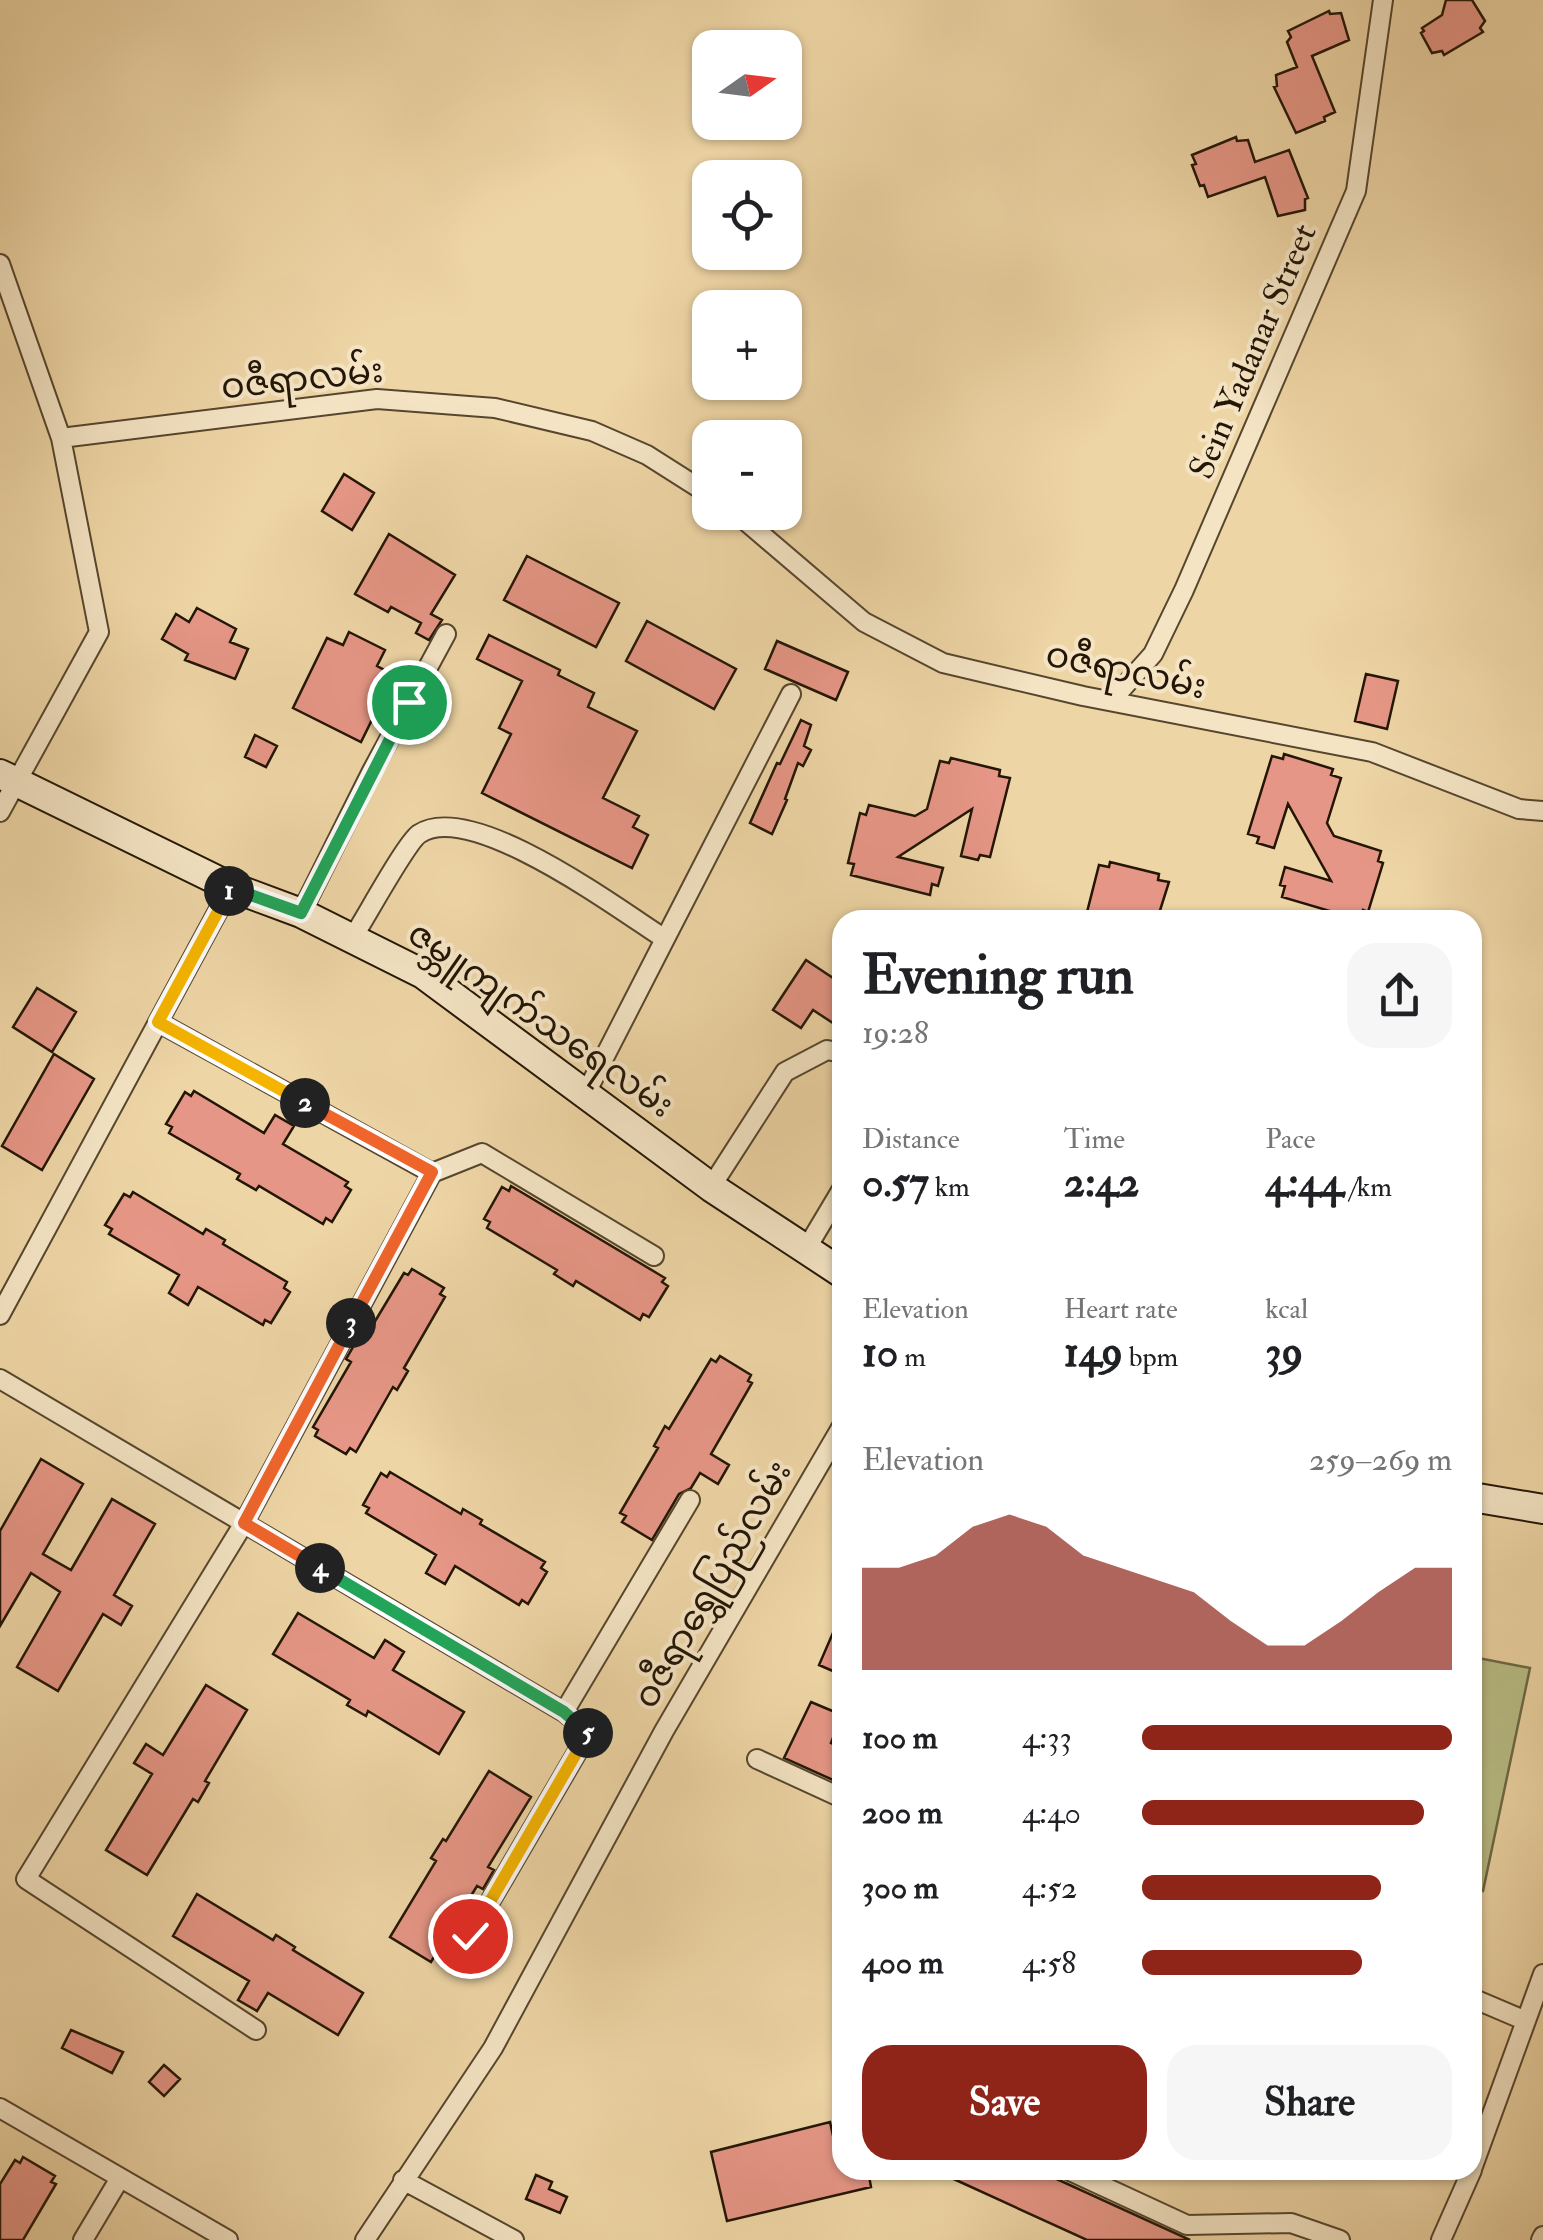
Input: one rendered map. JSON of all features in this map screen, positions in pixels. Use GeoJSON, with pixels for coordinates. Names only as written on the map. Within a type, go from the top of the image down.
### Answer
{"type":"FeatureCollection","features":[{"type":"Feature","properties":{"kind":"main road","name":"ဇမ္ဘူကျက်သရေလမ်း"},"geometry":{"type":"LineString","coordinates":[[8,778],[231,888],[301,913],[423,974],[711,1187],[832,1267]]}},
{"type":"Feature","properties":{"kind":"main road"},"geometry":{"type":"LineString","coordinates":[[1482,1499],[1543,1509]]}},
{"type":"Feature","properties":{"kind":"street","name":"Sein Yadanar Street"},"geometry":{"type":"LineString","coordinates":[[1111,702],[1152,654],[1184,590],[1356,191],[1382,0]]}},
{"type":"Feature","properties":{"kind":"street"},"geometry":{"type":"LineString","coordinates":[[0,264],[61,438],[99,632],[8,778],[0,812]]}},
{"type":"Feature","properties":{"kind":"street","name":"ဝဇီရာလမ်း"},"geometry":{"type":"LineString","coordinates":[[61,438],[377,399],[496,408],[592,432],[648,454],[692,483]]}},
{"type":"Feature","properties":{"kind":"street","name":"ဝဇီရာလမ်း"},"geometry":{"type":"LineString","coordinates":[[756,530],[864,622],[943,663],[1111,702],[1372,752],[1519,809],[1543,811]]}},
{"type":"Feature","properties":{"kind":"street"},"geometry":{"type":"LineString","coordinates":[[301,913],[446,634]]}},
{"type":"Feature","properties":{"kind":"street"},"geometry":{"type":"LineString","coordinates":[[586,1093],[792,694]]}},
{"type":"Feature","properties":{"kind":"street"},"geometry":{"type":"LineString","coordinates":[[353,937],[416,835],[439,825],[465,828],[521,848],[665,938]]}},
{"type":"Feature","properties":{"kind":"street"},"geometry":{"type":"LineString","coordinates":[[0,1315],[231,888]]}},
{"type":"Feature","properties":{"kind":"street"},"geometry":{"type":"LineString","coordinates":[[158,1022],[432,1172]]}},
{"type":"Feature","properties":{"kind":"street"},"geometry":{"type":"LineString","coordinates":[[711,1187],[785,1072],[832,1051]]}},
{"type":"Feature","properties":{"kind":"street"},"geometry":{"type":"LineString","coordinates":[[256,2030],[26,1878],[244,1523],[432,1172],[482,1153],[654,1256]]}},
{"type":"Feature","properties":{"kind":"street"},"geometry":{"type":"LineString","coordinates":[[805,1251],[832,1206]]}},
{"type":"Feature","properties":{"kind":"street"},"geometry":{"type":"LineString","coordinates":[[0,1379],[564,1712],[589,1732],[470,1936]]}},
{"type":"Feature","properties":{"kind":"street","name":"ဝဇီရာရွှေပြည်လမ်း"},"geometry":{"type":"LineString","coordinates":[[365,2240],[493,2048],[664,1732],[832,1443]]}},
{"type":"Feature","properties":{"kind":"street"},"geometry":{"type":"LineString","coordinates":[[564,1712],[690,1500]]}},
{"type":"Feature","properties":{"kind":"street"},"geometry":{"type":"LineString","coordinates":[[757,1759],[832,1793]]}},
{"type":"Feature","properties":{"kind":"street"},"geometry":{"type":"LineString","coordinates":[[1482,2142],[1543,1974]]}},
{"type":"Feature","properties":{"kind":"street"},"geometry":{"type":"LineString","coordinates":[[1482,2002],[1526,2020]]}},
{"type":"Feature","properties":{"kind":"street"},"geometry":{"type":"LineString","coordinates":[[0,2108],[228,2240]]}},
{"type":"Feature","properties":{"kind":"street"},"geometry":{"type":"LineString","coordinates":[[84,2240],[120,2178]]}},
{"type":"Feature","properties":{"kind":"street"},"geometry":{"type":"LineString","coordinates":[[404,2180],[514,2240]]}},
{"type":"Feature","properties":{"kind":"street"},"geometry":{"type":"LineString","coordinates":[[1089,2180],[1186,2225],[1291,2223],[1340,2240]]}},
{"type":"Feature","properties":{"kind":"street"},"geometry":{"type":"LineString","coordinates":[[1442,2240],[1468,2180]]}},
{"type":"Feature","properties":{"kind":"green space"},"geometry":{"type":"Polygon","coordinates":[[[1482,1659],[1530,1668],[1482,1891],[1482,1659]]]}},
{"type":"Feature","properties":{"kind":"building"},"geometry":{"type":"Polygon","coordinates":[[[1446,0],[1472,0],[1485,21],[1480,28],[1483,32],[1444,55],[1442,51],[1432,53],[1421,33],[1422,28],[1442,15],[1446,0]]]}},
{"type":"Feature","properties":{"kind":"building"},"geometry":{"type":"Polygon","coordinates":[[[1329,11],[1341,13],[1349,40],[1312,56],[1335,112],[1324,117],[1325,121],[1296,133],[1274,87],[1276,75],[1297,67],[1287,42],[1291,37],[1288,31],[1329,11]]]}},
{"type":"Feature","properties":{"kind":"building"},"geometry":{"type":"Polygon","coordinates":[[[1236,137],[1237,141],[1248,140],[1255,162],[1289,150],[1308,198],[1305,210],[1278,216],[1265,177],[1208,197],[1192,165],[1196,164],[1192,155],[1236,137]]]}},
{"type":"Feature","properties":{"kind":"building"},"geometry":{"type":"Polygon","coordinates":[[[344,474],[374,493],[352,530],[322,511],[344,474]]]}},
{"type":"Feature","properties":{"kind":"building"},"geometry":{"type":"Polygon","coordinates":[[[389,534],[455,575],[431,614],[442,620],[429,640],[416,633],[421,623],[391,607],[388,612],[355,594],[389,534]]]}},
{"type":"Feature","properties":{"kind":"building"},"geometry":{"type":"Polygon","coordinates":[[[527,556],[619,603],[596,647],[504,600],[527,556]]]}},
{"type":"Feature","properties":{"kind":"building"},"geometry":{"type":"Polygon","coordinates":[[[197,608],[236,629],[230,642],[248,649],[235,679],[185,660],[188,654],[162,639],[176,614],[189,622],[197,608]]]}},
{"type":"Feature","properties":{"kind":"building"},"geometry":{"type":"Polygon","coordinates":[[[647,621],[736,669],[714,709],[626,661],[647,621]]]}},
{"type":"Feature","properties":{"kind":"building"},"geometry":{"type":"Polygon","coordinates":[[[349,632],[385,650],[377,666],[394,675],[361,742],[293,708],[327,638],[343,645],[349,632]]]}},
{"type":"Feature","properties":{"kind":"building"},"geometry":{"type":"Polygon","coordinates":[[[489,635],[560,670],[558,675],[594,693],[588,707],[637,731],[603,798],[639,816],[633,827],[648,835],[632,868],[482,793],[511,734],[499,728],[522,681],[477,659],[489,635]]]}},
{"type":"Feature","properties":{"kind":"building"},"geometry":{"type":"Polygon","coordinates":[[[777,641],[848,672],[836,700],[765,669],[777,641]]]}},
{"type":"Feature","properties":{"kind":"building"},"geometry":{"type":"Polygon","coordinates":[[[1366,674],[1398,681],[1387,729],[1355,721],[1366,674]]]}},
{"type":"Feature","properties":{"kind":"building"},"geometry":{"type":"Polygon","coordinates":[[[801,720],[811,725],[804,746],[811,750],[803,766],[798,763],[772,834],[750,823],[801,720]]]}},
{"type":"Feature","properties":{"kind":"building"},"geometry":{"type":"Polygon","coordinates":[[[255,735],[277,746],[266,767],[245,757],[255,735]]]}},
{"type":"Feature","properties":{"kind":"building"},"geometry":{"type":"Polygon","coordinates":[[[1284,754],[1333,769],[1331,775],[1341,778],[1327,823],[1334,836],[1381,851],[1378,861],[1383,863],[1369,910],[1326,910],[1282,897],[1285,886],[1280,885],[1285,867],[1331,881],[1288,804],[1274,848],[1257,843],[1259,837],[1248,834],[1272,756],[1283,759],[1284,754]]]}},
{"type":"Feature","properties":{"kind":"building"},"geometry":{"type":"Polygon","coordinates":[[[951,758],[1000,770],[999,776],[1010,778],[990,857],[980,855],[978,860],[961,856],[972,809],[898,857],[943,868],[938,886],[932,884],[930,895],[851,875],[854,864],[848,863],[860,813],[866,815],[869,805],[915,816],[927,809],[940,761],[949,763],[951,758]]]}},
{"type":"Feature","properties":{"kind":"building"},"geometry":{"type":"Polygon","coordinates":[[[1110,862],[1159,874],[1158,880],[1169,882],[1160,910],[1088,910],[1099,865],[1109,867],[1110,862]]]}},
{"type":"Feature","properties":{"kind":"building"},"geometry":{"type":"Polygon","coordinates":[[[806,960],[832,977],[832,1022],[813,1010],[801,1028],[773,1010],[806,960]]]}},
{"type":"Feature","properties":{"kind":"building"},"geometry":{"type":"Polygon","coordinates":[[[37,988],[76,1012],[52,1052],[13,1027],[37,988]]]}},
{"type":"Feature","properties":{"kind":"building"},"geometry":{"type":"Polygon","coordinates":[[[54,1054],[94,1079],[42,1170],[2,1146],[54,1054]]]}},
{"type":"Feature","properties":{"kind":"building"},"geometry":{"type":"Polygon","coordinates":[[[194,1091],[264,1133],[275,1115],[294,1126],[283,1144],[348,1182],[345,1186],[351,1190],[332,1222],[326,1218],[323,1224],[259,1186],[256,1190],[237,1179],[240,1174],[169,1133],[172,1127],[166,1124],[185,1092],[191,1096],[194,1091]]]}},
{"type":"Feature","properties":{"kind":"building"},"geometry":{"type":"Polygon","coordinates":[[[511,1186],[665,1278],[662,1282],[668,1286],[649,1317],[643,1314],[640,1320],[576,1281],[573,1286],[554,1274],[557,1270],[487,1228],[490,1222],[484,1219],[502,1187],[509,1191],[511,1186]]]}},
{"type":"Feature","properties":{"kind":"building"},"geometry":{"type":"Polygon","coordinates":[[[133,1192],[203,1234],[206,1229],[225,1240],[223,1244],[287,1282],[284,1288],[290,1292],[271,1323],[265,1320],[263,1325],[198,1287],[188,1305],[169,1293],[179,1275],[109,1234],[112,1229],[105,1225],[124,1194],[130,1197],[133,1192]]]}},
{"type":"Feature","properties":{"kind":"building"},"geometry":{"type":"Polygon","coordinates":[[[412,1269],[444,1288],[440,1294],[445,1297],[404,1368],[408,1371],[397,1390],[393,1387],[356,1452],[350,1448],[346,1454],[315,1436],[318,1430],[313,1427],[351,1362],[346,1359],[357,1340],[362,1343],[404,1273],[408,1275],[412,1269]]]}},
{"type":"Feature","properties":{"kind":"building"},"geometry":{"type":"Polygon","coordinates":[[[720,1356],[751,1375],[748,1381],[752,1383],[711,1454],[729,1465],[718,1484],[700,1473],[691,1488],[679,1494],[652,1540],[622,1522],[626,1516],[620,1513],[658,1448],[654,1446],[665,1426],[669,1429],[711,1359],[716,1362],[720,1356]]]}},
{"type":"Feature","properties":{"kind":"building"},"geometry":{"type":"Polygon","coordinates":[[[41,1459],[83,1484],[43,1554],[71,1570],[112,1499],[155,1524],[114,1595],[132,1606],[121,1625],[103,1614],[58,1691],[17,1667],[60,1592],[31,1573],[0,1626],[0,1531],[41,1459]]]}},
{"type":"Feature","properties":{"kind":"building"},"geometry":{"type":"Polygon","coordinates":[[[390,1472],[461,1514],[463,1509],[482,1520],[480,1524],[545,1562],[541,1568],[547,1572],[528,1604],[522,1600],[519,1605],[455,1566],[445,1584],[426,1573],[436,1555],[366,1513],[369,1508],[363,1505],[381,1473],[387,1477],[390,1472]]]}},
{"type":"Feature","properties":{"kind":"building"},"geometry":{"type":"Polygon","coordinates":[[[298,1613],[374,1658],[385,1640],[404,1652],[393,1670],[464,1712],[439,1754],[368,1711],[366,1716],[347,1705],[350,1700],[273,1654],[298,1613]]]}},
{"type":"Feature","properties":{"kind":"building"},"geometry":{"type":"Polygon","coordinates":[[[832,1635],[832,1671],[819,1665],[832,1635]]]}},
{"type":"Feature","properties":{"kind":"building"},"geometry":{"type":"Polygon","coordinates":[[[206,1685],[247,1710],[205,1781],[209,1783],[198,1802],[193,1799],[147,1875],[106,1850],[152,1774],[134,1763],[146,1744],[163,1755],[206,1685]]]}},
{"type":"Feature","properties":{"kind":"building"},"geometry":{"type":"Polygon","coordinates":[[[811,1702],[832,1711],[832,1780],[784,1758],[811,1702]]]}},
{"type":"Feature","properties":{"kind":"building"},"geometry":{"type":"Polygon","coordinates":[[[489,1771],[531,1797],[488,1867],[494,1870],[483,1889],[477,1886],[431,1962],[390,1937],[436,1861],[431,1858],[443,1839],[446,1841],[489,1771]]]}},
{"type":"Feature","properties":{"kind":"building"},"geometry":{"type":"Polygon","coordinates":[[[197,1894],[273,1940],[276,1935],[295,1947],[293,1950],[363,1993],[338,2035],[268,1993],[257,2011],[238,2000],[249,1981],[173,1936],[197,1894]]]}},
{"type":"Feature","properties":{"kind":"building"},"geometry":{"type":"Polygon","coordinates":[[[71,2030],[123,2052],[112,2073],[62,2048],[71,2030]]]}},
{"type":"Feature","properties":{"kind":"building"},"geometry":{"type":"Polygon","coordinates":[[[164,2065],[180,2079],[164,2096],[149,2082],[164,2065]]]}},
{"type":"Feature","properties":{"kind":"building"},"geometry":{"type":"Polygon","coordinates":[[[830,2122],[832,2180],[870,2180],[871,2187],[727,2221],[711,2152],[830,2122]]]}},
{"type":"Feature","properties":{"kind":"building"},"geometry":{"type":"Polygon","coordinates":[[[23,2157],[55,2176],[51,2182],[56,2184],[23,2240],[0,2240],[0,2184],[15,2160],[20,2163],[23,2157]]]}},
{"type":"Feature","properties":{"kind":"building"},"geometry":{"type":"Polygon","coordinates":[[[536,2175],[552,2182],[549,2189],[567,2197],[560,2213],[526,2199],[536,2175]]]}},
{"type":"Feature","properties":{"kind":"building"},"geometry":{"type":"Polygon","coordinates":[[[956,2180],[1059,2180],[1190,2240],[1087,2240],[956,2180]]]}},
{"type":"Feature","properties":{"kind":"route"},"geometry":{"type":"LineString","coordinates":[[409,702],[301,913],[231,888],[158,1022],[432,1172],[244,1523],[564,1712],[589,1732],[470,1936]]}}]}
